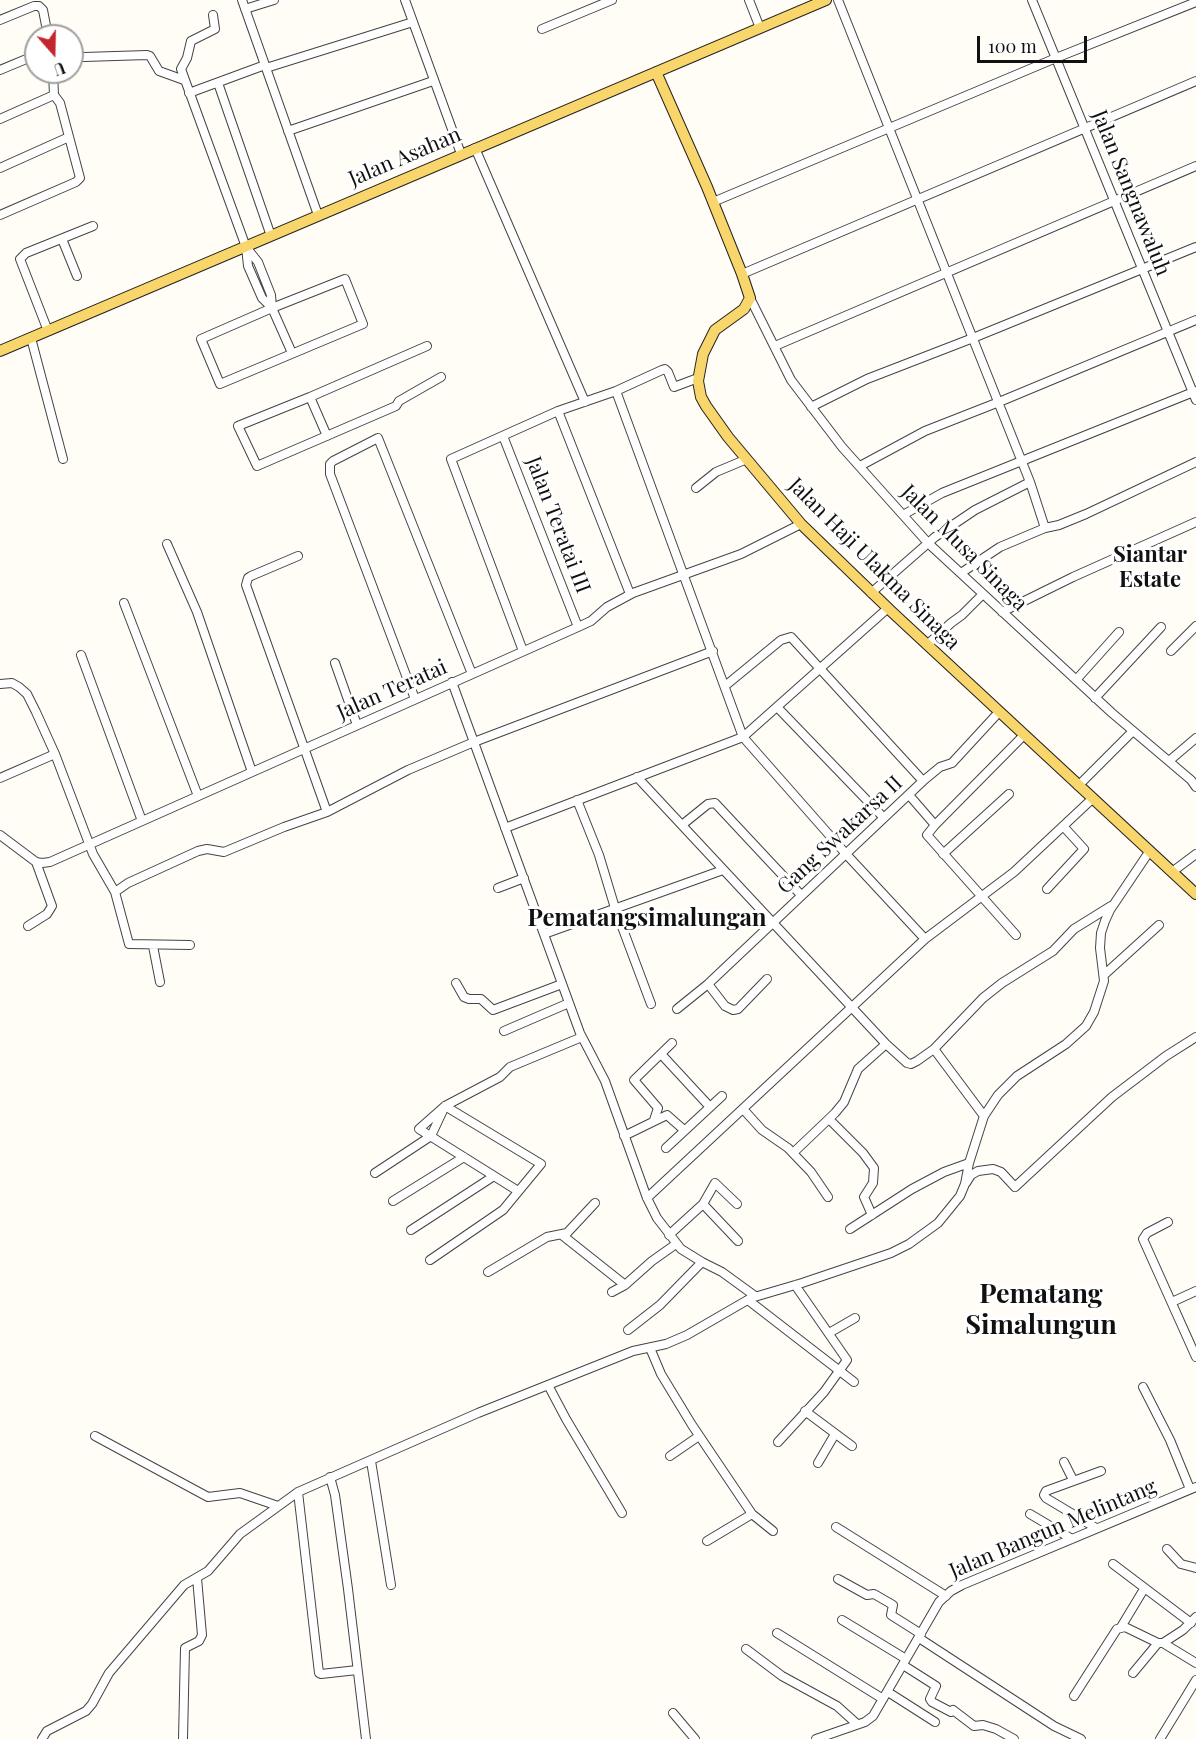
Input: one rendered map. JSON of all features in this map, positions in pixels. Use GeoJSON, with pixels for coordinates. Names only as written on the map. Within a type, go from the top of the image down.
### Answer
{"type":"FeatureCollection","features":[{"type":"Feature","properties":{"kind":"main road","name":"Jalan Asahan"},"geometry":{"type":"LineString","coordinates":[[0,351],[821,1]]}},
{"type":"Feature","properties":{"kind":"main road"},"geometry":{"type":"LineString","coordinates":[[656,72],[713,202],[750,298],[744,309],[715,330],[703,354],[698,378]]}},
{"type":"Feature","properties":{"kind":"main road","name":"Jalan Haji Ulakma Sinaga"},"geometry":{"type":"LineString","coordinates":[[698,378],[701,398],[706,406],[801,524],[927,645],[1196,894]]}},
{"type":"Feature","properties":{"kind":"street"},"geometry":{"type":"LineString","coordinates":[[242,0],[318,215]]}},
{"type":"Feature","properties":{"kind":"street"},"geometry":{"type":"LineString","coordinates":[[245,9],[274,0]]}},
{"type":"Feature","properties":{"kind":"street"},"geometry":{"type":"LineString","coordinates":[[405,0],[460,154]]}},
{"type":"Feature","properties":{"kind":"street"},"geometry":{"type":"LineString","coordinates":[[542,29],[612,0]]}},
{"type":"Feature","properties":{"kind":"street"},"geometry":{"type":"LineString","coordinates":[[749,0],[760,28]]}},
{"type":"Feature","properties":{"kind":"street"},"geometry":{"type":"LineString","coordinates":[[838,0],[999,402],[1045,528]]}},
{"type":"Feature","properties":{"kind":"street","name":"Jalan Sangnawaluh"},"geometry":{"type":"LineString","coordinates":[[1032,0],[1195,394]]}},
{"type":"Feature","properties":{"kind":"street"},"geometry":{"type":"LineString","coordinates":[[713,202],[1056,58],[1196,2]]}},
{"type":"Feature","properties":{"kind":"street"},"geometry":{"type":"LineString","coordinates":[[0,20],[39,6],[43,10],[46,24]]}},
{"type":"Feature","properties":{"kind":"street"},"geometry":{"type":"LineString","coordinates":[[213,15],[215,29],[191,41],[187,58],[181,69],[246,247],[258,262],[271,295],[272,308],[292,353]]}},
{"type":"Feature","properties":{"kind":"street"},"geometry":{"type":"LineString","coordinates":[[189,93],[413,22]]}},
{"type":"Feature","properties":{"kind":"street"},"geometry":{"type":"LineString","coordinates":[[84,57],[147,55],[159,71],[184,80]]}},
{"type":"Feature","properties":{"kind":"street"},"geometry":{"type":"LineString","coordinates":[[0,70],[24,60]]}},
{"type":"Feature","properties":{"kind":"street"},"geometry":{"type":"LineString","coordinates":[[288,130],[433,81]]}},
{"type":"Feature","properties":{"kind":"street"},"geometry":{"type":"LineString","coordinates":[[742,274],[1196,81]]}},
{"type":"Feature","properties":{"kind":"street"},"geometry":{"type":"LineString","coordinates":[[218,83],[271,236]]}},
{"type":"Feature","properties":{"kind":"street"},"geometry":{"type":"LineString","coordinates":[[0,215],[78,181],[80,175],[60,103],[54,95],[54,84]]}},
{"type":"Feature","properties":{"kind":"street"},"geometry":{"type":"LineString","coordinates":[[0,119],[54,95]]}},
{"type":"Feature","properties":{"kind":"street"},"geometry":{"type":"LineString","coordinates":[[0,168],[69,137]]}},
{"type":"Feature","properties":{"kind":"street"},"geometry":{"type":"LineString","coordinates":[[475,148],[585,402]]}},
{"type":"Feature","properties":{"kind":"street"},"geometry":{"type":"LineString","coordinates":[[775,346],[1196,166]]}},
{"type":"Feature","properties":{"kind":"street"},"geometry":{"type":"LineString","coordinates":[[48,331],[20,259],[26,253],[93,226]]}},
{"type":"Feature","properties":{"kind":"street"},"geometry":{"type":"LineString","coordinates":[[62,239],[76,276]]}},
{"type":"Feature","properties":{"kind":"street"},"geometry":{"type":"LineString","coordinates":[[812,407],[867,380],[1196,246]]}},
{"type":"Feature","properties":{"kind":"street"},"geometry":{"type":"LineString","coordinates":[[345,279],[363,324],[220,384],[201,339],[272,308],[345,279]]}},
{"type":"Feature","properties":{"kind":"street","name":"Jalan Musa Sinaga"},"geometry":{"type":"LineString","coordinates":[[750,298],[790,380],[860,466],[928,543],[1095,698],[1194,781]]}},
{"type":"Feature","properties":{"kind":"street"},"geometry":{"type":"LineString","coordinates":[[860,466],[909,438],[1196,320]]}},
{"type":"Feature","properties":{"kind":"street"},"geometry":{"type":"LineString","coordinates":[[31,338],[63,459]]}},
{"type":"Feature","properties":{"kind":"street"},"geometry":{"type":"LineString","coordinates":[[427,346],[238,426],[257,466],[396,406],[399,400],[441,377]]}},
{"type":"Feature","properties":{"kind":"street"},"geometry":{"type":"LineString","coordinates":[[523,651],[451,459],[558,411],[616,391],[665,369],[674,387],[698,378]]}},
{"type":"Feature","properties":{"kind":"street"},"geometry":{"type":"LineString","coordinates":[[616,391],[743,737],[925,939]]}},
{"type":"Feature","properties":{"kind":"street"},"geometry":{"type":"LineString","coordinates":[[903,515],[942,493],[1195,394]]}},
{"type":"Feature","properties":{"kind":"street"},"geometry":{"type":"LineString","coordinates":[[310,397],[327,436]]}},
{"type":"Feature","properties":{"kind":"street"},"geometry":{"type":"LineString","coordinates":[[558,411],[630,594]]}},
{"type":"Feature","properties":{"kind":"street","name":"Jalan Teratai III"},"geometry":{"type":"LineString","coordinates":[[503,436],[578,627]]}},
{"type":"Feature","properties":{"kind":"street"},"geometry":{"type":"LineString","coordinates":[[415,699],[330,474],[330,464],[333,461],[378,438],[472,674]]}},
{"type":"Feature","properties":{"kind":"street"},"geometry":{"type":"LineString","coordinates":[[696,488],[716,472],[747,459]]}},
{"type":"Feature","properties":{"kind":"street"},"geometry":{"type":"LineString","coordinates":[[961,573],[988,553],[1045,528],[1059,525],[1196,462]]}},
{"type":"Feature","properties":{"kind":"street"},"geometry":{"type":"LineString","coordinates":[[872,593],[928,543],[975,510],[1030,482]]}},
{"type":"Feature","properties":{"kind":"street"},"geometry":{"type":"LineString","coordinates":[[1002,612],[1196,522]]}},
{"type":"Feature","properties":{"kind":"street","name":"Jalan Teratai"},"geometry":{"type":"LineString","coordinates":[[36,862],[50,862],[591,621],[607,607],[630,594],[741,555],[801,524]]}},
{"type":"Feature","properties":{"kind":"street"},"geometry":{"type":"LineString","coordinates":[[167,544],[196,612],[252,772]]}},
{"type":"Feature","properties":{"kind":"street"},"geometry":{"type":"LineString","coordinates":[[298,556],[251,576],[246,585],[327,812]]}},
{"type":"Feature","properties":{"kind":"street"},"geometry":{"type":"LineString","coordinates":[[927,645],[983,594]]}},
{"type":"Feature","properties":{"kind":"street"},"geometry":{"type":"LineString","coordinates":[[124,603],[198,796]]}},
{"type":"Feature","properties":{"kind":"street"},"geometry":{"type":"LineString","coordinates":[[505,828],[743,737],[888,608]]}},
{"type":"Feature","properties":{"kind":"street"},"geometry":{"type":"LineString","coordinates":[[1171,651],[1196,626]]}},
{"type":"Feature","properties":{"kind":"street"},"geometry":{"type":"LineString","coordinates":[[1095,698],[1161,627]]}},
{"type":"Feature","properties":{"kind":"street"},"geometry":{"type":"LineString","coordinates":[[1076,680],[1119,633]]}},
{"type":"Feature","properties":{"kind":"street"},"geometry":{"type":"LineString","coordinates":[[725,686],[789,636],[923,781]]}},
{"type":"Feature","properties":{"kind":"street"},"geometry":{"type":"LineString","coordinates":[[115,892],[128,883],[198,851],[207,849],[224,852],[327,812],[408,770],[474,742],[712,651]]}},
{"type":"Feature","properties":{"kind":"street"},"geometry":{"type":"LineString","coordinates":[[81,655],[142,821]]}},
{"type":"Feature","properties":{"kind":"street"},"geometry":{"type":"LineString","coordinates":[[335,663],[357,725]]}},
{"type":"Feature","properties":{"kind":"street"},"geometry":{"type":"LineString","coordinates":[[452,682],[561,984],[582,1037],[605,1081],[646,1198],[657,1218],[685,1253],[722,1272],[854,1382]]}},
{"type":"Feature","properties":{"kind":"street"},"geometry":{"type":"LineString","coordinates":[[0,684],[12,683],[27,694],[55,754],[89,844],[115,892],[129,944],[190,945]]}},
{"type":"Feature","properties":{"kind":"street"},"geometry":{"type":"LineString","coordinates":[[777,707],[884,818]]}},
{"type":"Feature","properties":{"kind":"street","name":"Gang Swakarsa II"},"geometry":{"type":"LineString","coordinates":[[677,1009],[708,984],[923,781],[940,767],[952,763],[999,712]]}},
{"type":"Feature","properties":{"kind":"street"},"geometry":{"type":"LineString","coordinates":[[1078,786],[1133,730]]}},
{"type":"Feature","properties":{"kind":"street"},"geometry":{"type":"LineString","coordinates":[[1016,935],[927,835],[1024,735]]}},
{"type":"Feature","properties":{"kind":"street"},"geometry":{"type":"LineString","coordinates":[[1169,761],[1196,738]]}},
{"type":"Feature","properties":{"kind":"street"},"geometry":{"type":"LineString","coordinates":[[0,778],[55,754]]}},
{"type":"Feature","properties":{"kind":"street"},"geometry":{"type":"LineString","coordinates":[[637,777],[886,1044],[907,1063],[911,1064],[934,1049],[983,998],[1002,983],[1053,951],[1074,929],[1114,904]]}},
{"type":"Feature","properties":{"kind":"street"},"geometry":{"type":"LineString","coordinates":[[943,854],[1009,794]]}},
{"type":"Feature","properties":{"kind":"street"},"geometry":{"type":"LineString","coordinates":[[909,795],[935,825]]}},
{"type":"Feature","properties":{"kind":"street"},"geometry":{"type":"LineString","coordinates":[[646,1198],[925,939],[1014,872],[1092,799]]}},
{"type":"Feature","properties":{"kind":"street"},"geometry":{"type":"LineString","coordinates":[[577,800],[599,855],[615,908],[651,1004]]}},
{"type":"Feature","properties":{"kind":"street"},"geometry":{"type":"LineString","coordinates":[[682,825],[708,804],[715,803],[801,895]]}},
{"type":"Feature","properties":{"kind":"street"},"geometry":{"type":"LineString","coordinates":[[1047,890],[1084,849],[1063,826]]}},
{"type":"Feature","properties":{"kind":"street"},"geometry":{"type":"LineString","coordinates":[[0,835],[36,862],[52,906],[47,914],[28,927]]}},
{"type":"Feature","properties":{"kind":"street"},"geometry":{"type":"LineString","coordinates":[[965,1184],[984,1116],[998,1095],[1017,1076],[1077,1036],[1094,1012],[1103,989],[1105,974],[1100,948],[1105,921],[1149,852]]}},
{"type":"Feature","properties":{"kind":"street"},"geometry":{"type":"LineString","coordinates":[[1172,872],[1196,854]]}},
{"type":"Feature","properties":{"kind":"street"},"geometry":{"type":"LineString","coordinates":[[544,934],[723,870]]}},
{"type":"Feature","properties":{"kind":"street"},"geometry":{"type":"LineString","coordinates":[[498,888],[524,878]]}},
{"type":"Feature","properties":{"kind":"street"},"geometry":{"type":"LineString","coordinates":[[1105,974],[1159,925]]}},
{"type":"Feature","properties":{"kind":"street"},"geometry":{"type":"LineString","coordinates":[[153,946],[160,982]]}},
{"type":"Feature","properties":{"kind":"street"},"geometry":{"type":"LineString","coordinates":[[708,984],[725,1006],[733,1011],[738,1009],[767,979]]}},
{"type":"Feature","properties":{"kind":"street"},"geometry":{"type":"LineString","coordinates":[[456,983],[467,999],[481,999],[493,1010],[561,984]]}},
{"type":"Feature","properties":{"kind":"street"},"geometry":{"type":"LineString","coordinates":[[504,1031],[569,1003]]}},
{"type":"Feature","properties":{"kind":"street"},"geometry":{"type":"LineString","coordinates":[[519,1191],[419,1128],[445,1107],[500,1077],[510,1067],[582,1037]]}},
{"type":"Feature","properties":{"kind":"street"},"geometry":{"type":"LineString","coordinates":[[42,1739],[48,1731],[86,1711],[109,1673],[180,1589],[212,1567],[240,1534],[298,1492],[468,1417],[633,1351],[666,1344],[687,1335],[752,1298],[891,1253],[909,1244],[938,1223],[960,1196],[971,1175],[978,1171],[993,1169],[1001,1172],[1015,1187],[1112,1097],[1166,1056],[1196,1037]]}},
{"type":"Feature","properties":{"kind":"street"},"geometry":{"type":"LineString","coordinates":[[654,1120],[658,1108],[634,1080],[672,1043]]}},
{"type":"Feature","properties":{"kind":"street"},"geometry":{"type":"LineString","coordinates":[[793,1153],[844,1102],[858,1069],[886,1044]]}},
{"type":"Feature","properties":{"kind":"street"},"geometry":{"type":"LineString","coordinates":[[934,1049],[984,1116]]}},
{"type":"Feature","properties":{"kind":"street"},"geometry":{"type":"LineString","coordinates":[[661,1054],[710,1107]]}},
{"type":"Feature","properties":{"kind":"street"},"geometry":{"type":"LineString","coordinates":[[666,1148],[722,1096]]}},
{"type":"Feature","properties":{"kind":"street"},"geometry":{"type":"LineString","coordinates":[[375,1173],[431,1136],[445,1107]]}},
{"type":"Feature","properties":{"kind":"street"},"geometry":{"type":"LineString","coordinates":[[430,1260],[503,1210],[541,1164],[445,1107]]}},
{"type":"Feature","properties":{"kind":"street"},"geometry":{"type":"LineString","coordinates":[[743,1109],[762,1130],[793,1153],[811,1172],[828,1197]]}},
{"type":"Feature","properties":{"kind":"street"},"geometry":{"type":"LineString","coordinates":[[624,1136],[667,1115],[684,1130]]}},
{"type":"Feature","properties":{"kind":"street"},"geometry":{"type":"LineString","coordinates":[[829,1119],[863,1153],[874,1168],[873,1183],[864,1197],[872,1215]]}},
{"type":"Feature","properties":{"kind":"street"},"geometry":{"type":"LineString","coordinates":[[393,1201],[464,1157]]}},
{"type":"Feature","properties":{"kind":"street"},"geometry":{"type":"LineString","coordinates":[[850,1229],[912,1189],[944,1172],[969,1163]]}},
{"type":"Feature","properties":{"kind":"street"},"geometry":{"type":"LineString","coordinates":[[411,1230],[494,1176]]}},
{"type":"Feature","properties":{"kind":"street"},"geometry":{"type":"LineString","coordinates":[[669,1235],[703,1204],[715,1183],[737,1204]]}},
{"type":"Feature","properties":{"kind":"street"},"geometry":{"type":"LineString","coordinates":[[488,1272],[547,1237],[562,1235],[571,1230],[595,1203]]}},
{"type":"Feature","properties":{"kind":"street"},"geometry":{"type":"LineString","coordinates":[[703,1204],[738,1241]]}},
{"type":"Feature","properties":{"kind":"street"},"geometry":{"type":"LineString","coordinates":[[1168,1222],[1143,1237],[1196,1357]]}},
{"type":"Feature","properties":{"kind":"street"},"geometry":{"type":"LineString","coordinates":[[562,1235],[625,1285]]}},
{"type":"Feature","properties":{"kind":"street"},"geometry":{"type":"LineString","coordinates":[[612,1292],[625,1285],[676,1244]]}},
{"type":"Feature","properties":{"kind":"street"},"geometry":{"type":"LineString","coordinates":[[628,1330],[660,1305],[702,1262]]}},
{"type":"Feature","properties":{"kind":"street"},"geometry":{"type":"LineString","coordinates":[[778,1442],[847,1360],[795,1285]]}},
{"type":"Feature","properties":{"kind":"street"},"geometry":{"type":"LineString","coordinates":[[1173,1302],[1196,1291]]}},
{"type":"Feature","properties":{"kind":"street"},"geometry":{"type":"LineString","coordinates":[[829,1333],[855,1318]]}},
{"type":"Feature","properties":{"kind":"street"},"geometry":{"type":"LineString","coordinates":[[650,1348],[668,1387],[699,1436],[752,1514],[773,1531]]}},
{"type":"Feature","properties":{"kind":"street"},"geometry":{"type":"LineString","coordinates":[[548,1385],[622,1513]]}},
{"type":"Feature","properties":{"kind":"street"},"geometry":{"type":"LineString","coordinates":[[1143,1387],[1193,1488]]}},
{"type":"Feature","properties":{"kind":"street"},"geometry":{"type":"LineString","coordinates":[[805,1411],[852,1446]]}},
{"type":"Feature","properties":{"kind":"street"},"geometry":{"type":"LineString","coordinates":[[818,1463],[835,1434]]}},
{"type":"Feature","properties":{"kind":"street"},"geometry":{"type":"LineString","coordinates":[[95,1436],[207,1497],[240,1493],[278,1506]]}},
{"type":"Feature","properties":{"kind":"street"},"geometry":{"type":"LineString","coordinates":[[670,1456],[699,1436]]}},
{"type":"Feature","properties":{"kind":"street"},"geometry":{"type":"LineString","coordinates":[[371,1461],[391,1585]]}},
{"type":"Feature","properties":{"kind":"street"},"geometry":{"type":"LineString","coordinates":[[1064,1462],[1073,1480]]}},
{"type":"Feature","properties":{"kind":"street"},"geometry":{"type":"LineString","coordinates":[[1096,1528],[1045,1496],[1046,1491],[1101,1471]]}},
{"type":"Feature","properties":{"kind":"street"},"geometry":{"type":"LineString","coordinates":[[330,1477],[337,1507],[366,1739]]}},
{"type":"Feature","properties":{"kind":"street","name":"Jalan Bangun Melintang"},"geometry":{"type":"LineString","coordinates":[[816,1739],[873,1716],[939,1602],[962,1585],[1193,1488]]}},
{"type":"Feature","properties":{"kind":"street"},"geometry":{"type":"LineString","coordinates":[[298,1492],[319,1673],[357,1670]]}},
{"type":"Feature","properties":{"kind":"street"},"geometry":{"type":"LineString","coordinates":[[707,1541],[752,1514]]}},
{"type":"Feature","properties":{"kind":"street"},"geometry":{"type":"LineString","coordinates":[[1030,1514],[1072,1539]]}},
{"type":"Feature","properties":{"kind":"street"},"geometry":{"type":"LineString","coordinates":[[836,1527],[946,1596]]}},
{"type":"Feature","properties":{"kind":"street"},"geometry":{"type":"LineString","coordinates":[[1167,1549],[1181,1564],[1196,1568]]}},
{"type":"Feature","properties":{"kind":"street"},"geometry":{"type":"LineString","coordinates":[[1113,1564],[1144,1589],[1193,1620],[1160,1643],[1133,1674]]}},
{"type":"Feature","properties":{"kind":"street"},"geometry":{"type":"LineString","coordinates":[[183,1739],[185,1648],[199,1641],[202,1635],[197,1578]]}},
{"type":"Feature","properties":{"kind":"street"},"geometry":{"type":"LineString","coordinates":[[838,1580],[867,1595],[874,1594],[893,1605],[891,1615],[920,1636],[1054,1726],[1081,1739]]}},
{"type":"Feature","properties":{"kind":"street"},"geometry":{"type":"LineString","coordinates":[[1074,1696],[1144,1589]]}},
{"type":"Feature","properties":{"kind":"street"},"geometry":{"type":"LineString","coordinates":[[842,1620],[905,1662],[936,1686],[930,1697],[932,1702],[951,1712],[953,1710],[974,1726],[983,1725],[996,1729],[1014,1739]]}},
{"type":"Feature","properties":{"kind":"street"},"geometry":{"type":"LineString","coordinates":[[1121,1627],[1160,1643],[1196,1663]]}},
{"type":"Feature","properties":{"kind":"street"},"geometry":{"type":"LineString","coordinates":[[777,1633],[885,1696],[935,1722]]}},
{"type":"Feature","properties":{"kind":"street"},"geometry":{"type":"LineString","coordinates":[[746,1649],[782,1676],[837,1706],[857,1724]]}},
{"type":"Feature","properties":{"kind":"street"},"geometry":{"type":"LineString","coordinates":[[1160,1739],[1196,1680]]}},
{"type":"Feature","properties":{"kind":"street"},"geometry":{"type":"LineString","coordinates":[[673,1713],[695,1739]]}},
{"type":"Feature","properties":{"kind":"district","name":"Siantar Estate"},"geometry":{"type":"Point","coordinates":[1150,568]}},
{"type":"Feature","properties":{"kind":"district","name":"Pematangsimalungan"},"geometry":{"type":"Point","coordinates":[647,919]}},
{"type":"Feature","properties":{"kind":"district","name":"Pematang Simalungun"},"geometry":{"type":"Point","coordinates":[1041,1310]}}]}
